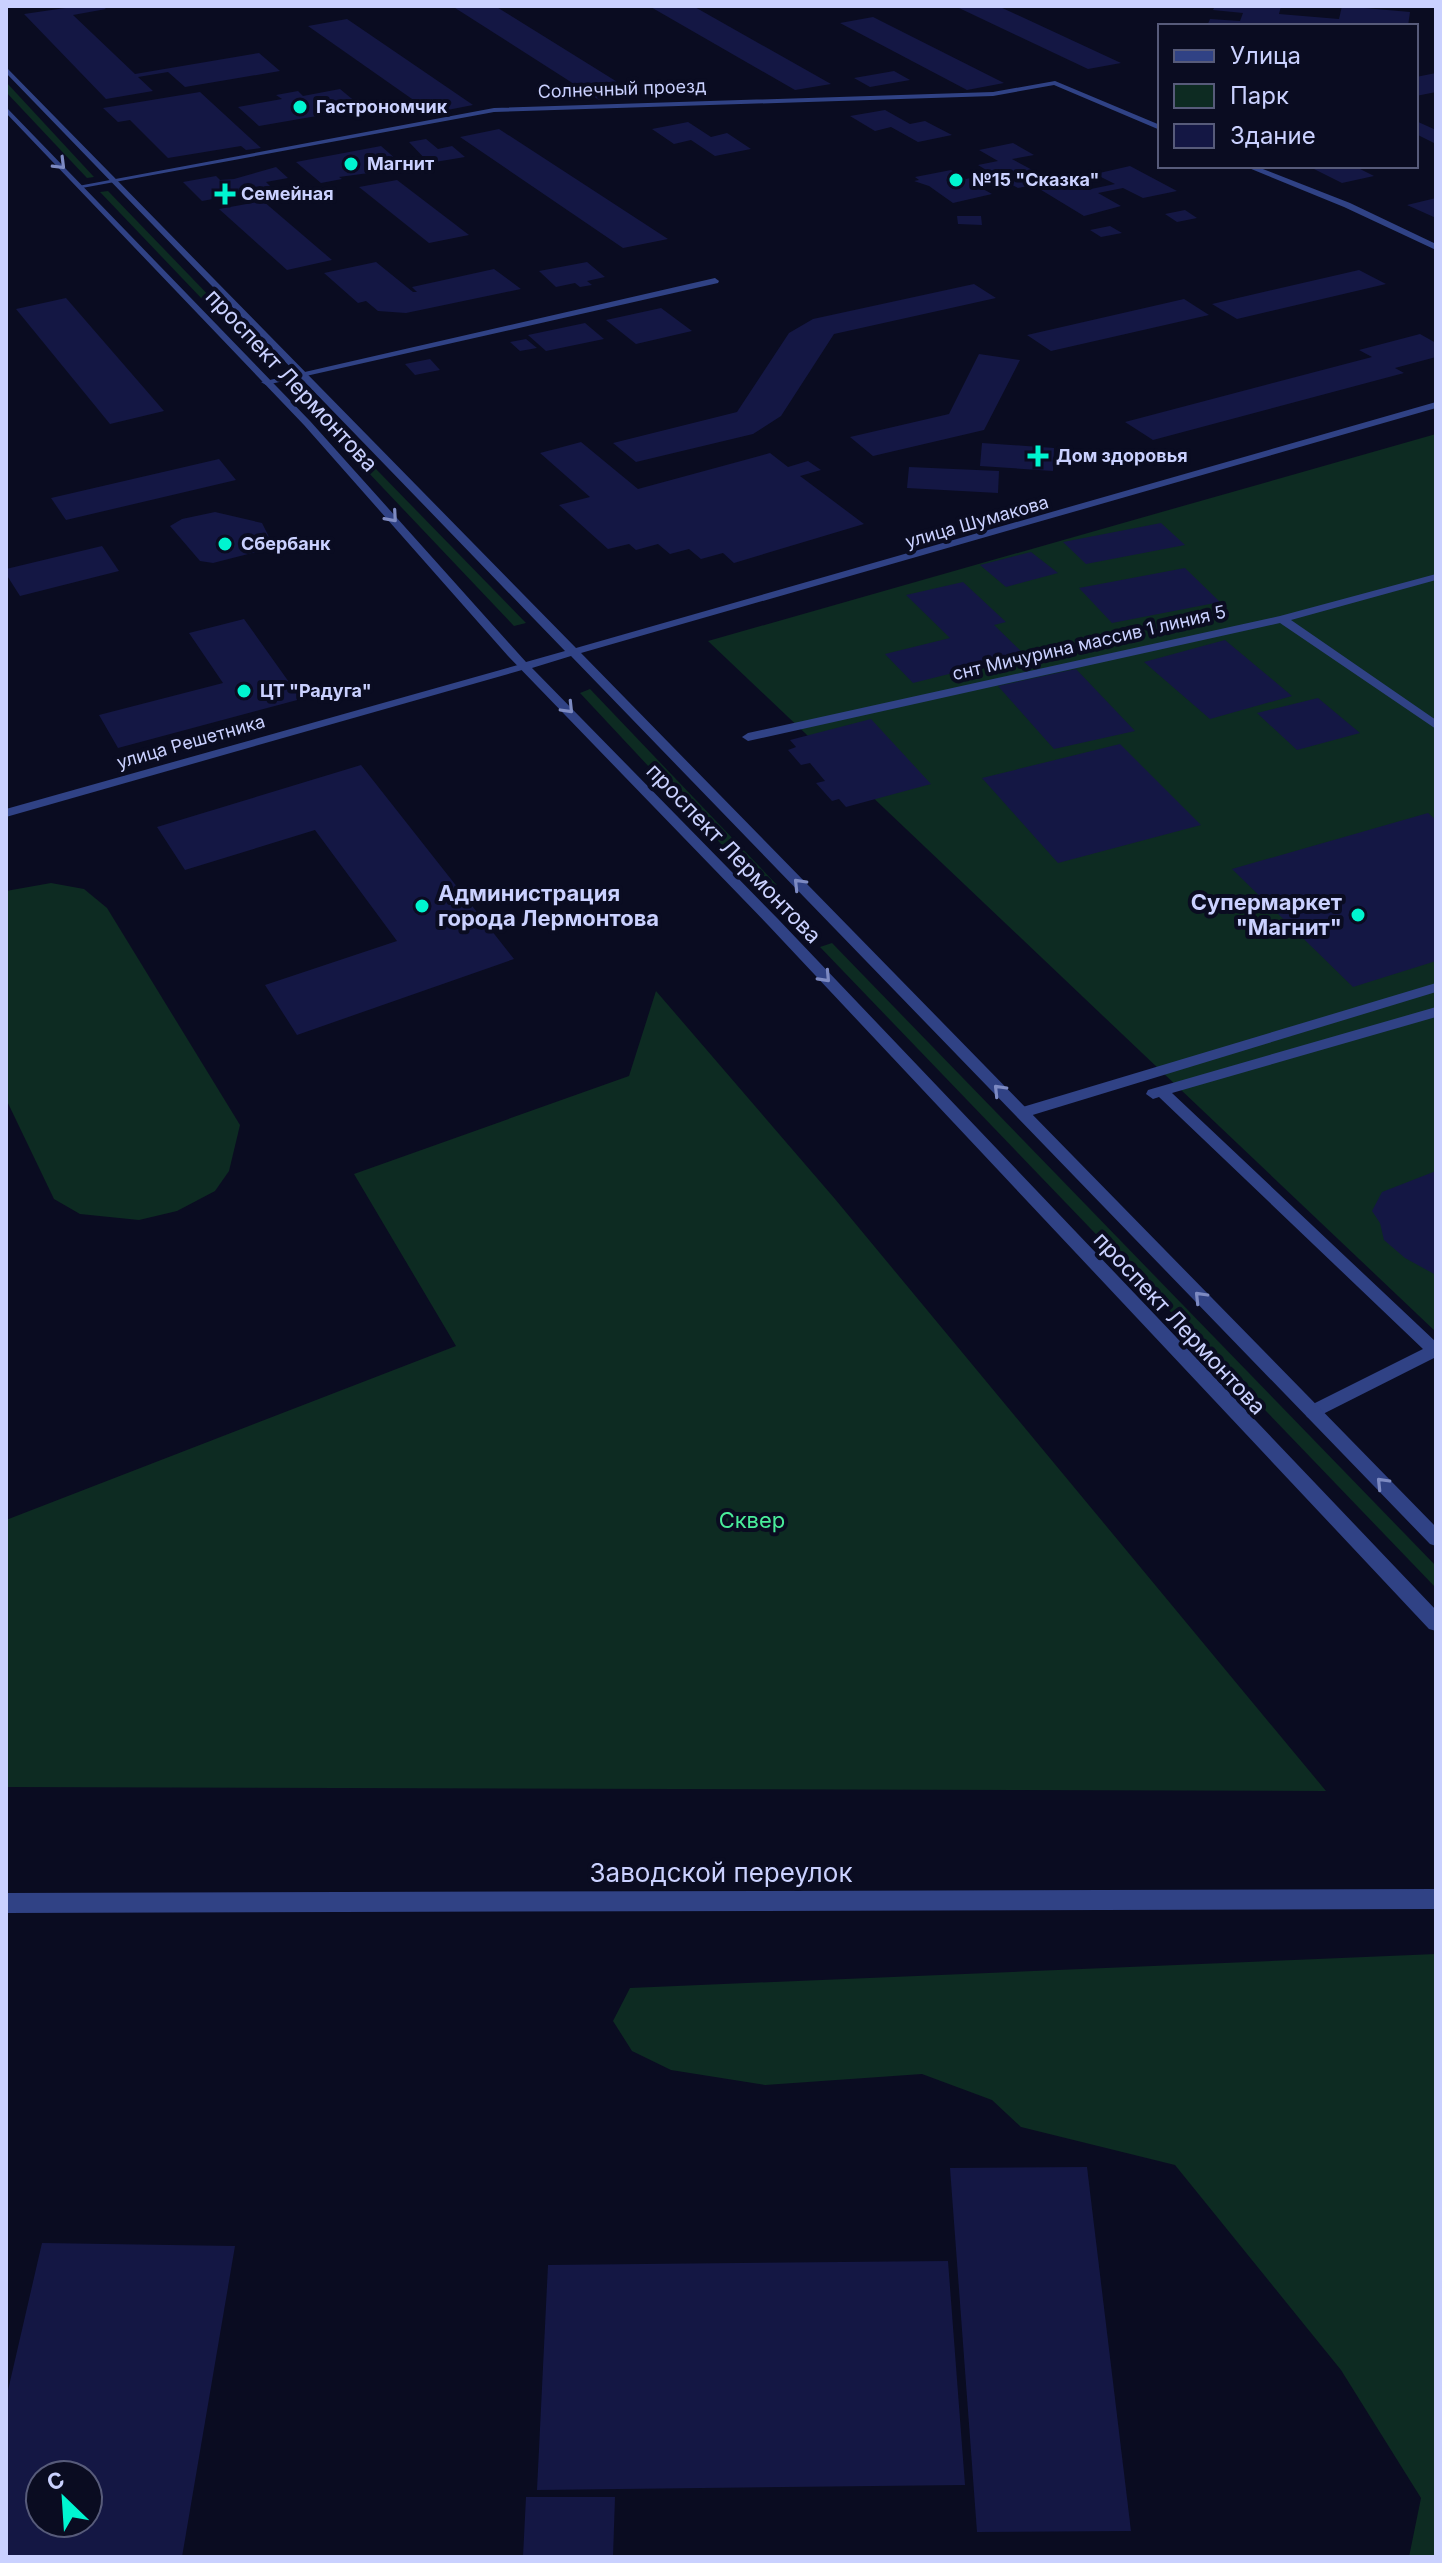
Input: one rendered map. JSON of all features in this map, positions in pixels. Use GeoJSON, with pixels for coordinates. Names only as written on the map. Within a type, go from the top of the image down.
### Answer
{"type":"FeatureCollection","features":[{"type":"Feature","properties":{"kind":"street","name":"проспект Лермонтова"},"geometry":{"type":"LineString","coordinates":[[6,69],[1436,1539]]}},
{"type":"Feature","properties":{"kind":"street","name":"Солнечный проезд"},"geometry":{"type":"LineString","coordinates":[[82,186],[494,110],[993,94],[1055,83],[1158,127]]}},
{"type":"Feature","properties":{"kind":"street","name":"проспект Лермонтова"},"geometry":{"type":"LineString","coordinates":[[6,109],[351,470],[525,666],[751,899],[1436,1623]]}},
{"type":"Feature","properties":{"kind":"street"},"geometry":{"type":"LineString","coordinates":[[1253,168],[1347,205],[1436,247]]}},
{"type":"Feature","properties":{"kind":"street"},"geometry":{"type":"LineString","coordinates":[[266,382],[715,281]]}},
{"type":"Feature","properties":{"kind":"street","name":"улица Шумакова"},"geometry":{"type":"LineString","coordinates":[[525,666],[1436,405]]}},
{"type":"Feature","properties":{"kind":"street","name":"снт Мичурина массив 1 линия 5"},"geometry":{"type":"LineString","coordinates":[[748,737],[1282,619],[1436,577]]}},
{"type":"Feature","properties":{"kind":"street"},"geometry":{"type":"LineString","coordinates":[[1282,619],[1436,725]]}},
{"type":"Feature","properties":{"kind":"street","name":"улица Решетника"},"geometry":{"type":"LineString","coordinates":[[6,813],[525,666]]}},
{"type":"Feature","properties":{"kind":"street"},"geometry":{"type":"LineString","coordinates":[[1021,1113],[1436,987]]}},
{"type":"Feature","properties":{"kind":"street"},"geometry":{"type":"LineString","coordinates":[[1313,1412],[1435,1350],[1157,1094],[1436,1012]]}},
{"type":"Feature","properties":{"kind":"street","name":"Заводской переулок"},"geometry":{"type":"LineString","coordinates":[[6,1903],[1436,1899]]}},
{"type":"Feature","properties":{"kind":"green space"},"geometry":{"type":"Polygon","coordinates":[[[6,82],[94,177],[87,178],[6,92],[6,82]]]}},
{"type":"Feature","properties":{"kind":"green space"},"geometry":{"type":"Polygon","coordinates":[[[108,191],[273,362],[264,364],[100,192],[108,191]]]}},
{"type":"Feature","properties":{"kind":"green space"},"geometry":{"type":"Polygon","coordinates":[[[300,391],[526,623],[514,626],[292,392],[300,391]]]}},
{"type":"Feature","properties":{"kind":"green space"},"geometry":{"type":"Polygon","coordinates":[[[1436,434],[1436,1332],[708,641],[1436,434]]]}},
{"type":"Feature","properties":{"kind":"green space"},"geometry":{"type":"Polygon","coordinates":[[[590,689],[777,885],[764,890],[580,693],[590,689]]]}},
{"type":"Feature","properties":{"kind":"green space"},"geometry":{"type":"Polygon","coordinates":[[[51,883],[84,889],[107,908],[240,1125],[229,1171],[215,1191],[177,1211],[139,1220],[80,1214],[54,1199],[6,1099],[6,891],[51,883]]]}},
{"type":"Feature","properties":{"kind":"green space"},"geometry":{"type":"Polygon","coordinates":[[[832,943],[1436,1566],[1436,1588],[820,947],[832,943]]]}},
{"type":"Feature","properties":{"kind":"green space","name":"Сквер"},"geometry":{"type":"Polygon","coordinates":[[[656,991],[835,1199],[1326,1791],[6,1787],[6,1520],[456,1346],[354,1174],[629,1076],[656,991]]]}},
{"type":"Feature","properties":{"kind":"green space"},"geometry":{"type":"Polygon","coordinates":[[[1436,1954],[1436,2557],[1409,2557],[1421,2498],[1341,2370],[1175,2165],[1021,2127],[992,2100],[922,2074],[765,2085],[671,2070],[632,2051],[613,2021],[630,1988],[1436,1954]]]}},
{"type":"Feature","properties":{"kind":"building"},"geometry":{"type":"Polygon","coordinates":[[[102,6],[106,9],[73,15],[135,74],[259,53],[280,71],[185,87],[168,72],[138,77],[153,91],[106,99],[24,14],[102,6]]]}},
{"type":"Feature","properties":{"kind":"building"},"geometry":{"type":"Polygon","coordinates":[[[452,6],[495,6],[635,93],[599,100],[452,6]]]}},
{"type":"Feature","properties":{"kind":"building"},"geometry":{"type":"Polygon","coordinates":[[[649,6],[693,6],[831,84],[795,90],[649,6]]]}},
{"type":"Feature","properties":{"kind":"building"},"geometry":{"type":"Polygon","coordinates":[[[998,6],[1121,63],[1088,69],[959,8],[998,6]]]}},
{"type":"Feature","properties":{"kind":"building"},"geometry":{"type":"Polygon","coordinates":[[[1215,6],[1281,6],[1279,14],[1339,19],[1342,6],[1410,12],[1408,24],[1208,24],[1210,19],[1240,21],[1243,13],[1213,10],[1215,6]]]}},
{"type":"Feature","properties":{"kind":"building"},"geometry":{"type":"Polygon","coordinates":[[[873,17],[1004,83],[967,90],[840,23],[873,17]]]}},
{"type":"Feature","properties":{"kind":"building"},"geometry":{"type":"Polygon","coordinates":[[[347,19],[473,105],[432,113],[308,26],[347,19]]]}},
{"type":"Feature","properties":{"kind":"building"},"geometry":{"type":"Polygon","coordinates":[[[894,71],[910,80],[870,87],[854,78],[894,71]]]}},
{"type":"Feature","properties":{"kind":"building"},"geometry":{"type":"Polygon","coordinates":[[[1436,73],[1436,92],[1418,96],[1418,77],[1436,73]]]}},
{"type":"Feature","properties":{"kind":"building","name":"Гастрономчик"},"geometry":{"type":"Polygon","coordinates":[[[340,89],[363,108],[259,126],[238,107],[282,99],[276,95],[298,91],[303,96],[340,89]]]}},
{"type":"Feature","properties":{"kind":"building"},"geometry":{"type":"Polygon","coordinates":[[[200,92],[261,148],[246,150],[241,146],[168,158],[130,120],[118,122],[103,108],[200,92]]]}},
{"type":"Feature","properties":{"kind":"building"},"geometry":{"type":"Polygon","coordinates":[[[885,110],[910,124],[925,121],[952,135],[918,142],[891,127],[875,131],[850,116],[885,110]]]}},
{"type":"Feature","properties":{"kind":"building"},"geometry":{"type":"Polygon","coordinates":[[[688,122],[711,137],[727,133],[751,149],[715,156],[691,140],[674,144],[652,129],[688,122]]]}},
{"type":"Feature","properties":{"kind":"building"},"geometry":{"type":"Polygon","coordinates":[[[1418,122],[1436,130],[1436,144],[1418,135],[1418,122]]]}},
{"type":"Feature","properties":{"kind":"building"},"geometry":{"type":"Polygon","coordinates":[[[499,129],[668,239],[623,248],[460,137],[499,129]]]}},
{"type":"Feature","properties":{"kind":"building"},"geometry":{"type":"Polygon","coordinates":[[[426,139],[438,149],[452,146],[465,157],[429,163],[409,142],[426,139]]]}},
{"type":"Feature","properties":{"kind":"building","name":"№15 \"Сказка\""},"geometry":{"type":"Polygon","coordinates":[[[1013,143],[1034,155],[1012,159],[1051,180],[1068,177],[1091,189],[1115,184],[1095,174],[1130,166],[1177,191],[1143,198],[1123,188],[1098,193],[1121,206],[1084,216],[1033,185],[1018,188],[1001,179],[974,184],[992,194],[953,203],[929,186],[914,181],[919,180],[915,177],[951,170],[966,179],[991,173],[978,165],[998,161],[979,150],[1013,143]]]}},
{"type":"Feature","properties":{"kind":"building","name":"Магнит"},"geometry":{"type":"Polygon","coordinates":[[[381,146],[406,168],[339,177],[342,179],[321,183],[296,162],[381,146]]]}},
{"type":"Feature","properties":{"kind":"building"},"geometry":{"type":"Polygon","coordinates":[[[276,167],[288,178],[266,182],[272,188],[202,201],[183,182],[216,176],[220,180],[234,179],[276,167]]]}},
{"type":"Feature","properties":{"kind":"building"},"geometry":{"type":"Polygon","coordinates":[[[1312,168],[1358,168],[1374,176],[1342,183],[1312,168]]]}},
{"type":"Feature","properties":{"kind":"building"},"geometry":{"type":"Polygon","coordinates":[[[397,180],[469,235],[429,243],[359,187],[397,180]]]}},
{"type":"Feature","properties":{"kind":"building"},"geometry":{"type":"Polygon","coordinates":[[[1436,198],[1436,218],[1407,205],[1436,198]]]}},
{"type":"Feature","properties":{"kind":"building"},"geometry":{"type":"Polygon","coordinates":[[[263,201],[332,260],[287,270],[219,209],[263,201]]]}},
{"type":"Feature","properties":{"kind":"building"},"geometry":{"type":"Polygon","coordinates":[[[1185,210],[1197,218],[1177,222],[1165,214],[1185,210]]]}},
{"type":"Feature","properties":{"kind":"building"},"geometry":{"type":"Polygon","coordinates":[[[957,216],[981,216],[982,225],[958,224],[957,216]]]}},
{"type":"Feature","properties":{"kind":"building"},"geometry":{"type":"Polygon","coordinates":[[[1110,226],[1122,233],[1101,237],[1090,230],[1110,226]]]}},
{"type":"Feature","properties":{"kind":"building"},"geometry":{"type":"Polygon","coordinates":[[[376,262],[413,292],[417,292],[412,287],[494,269],[521,289],[406,313],[378,311],[366,301],[358,303],[324,273],[376,262]]]}},
{"type":"Feature","properties":{"kind":"building"},"geometry":{"type":"Polygon","coordinates":[[[587,262],[605,277],[587,281],[592,285],[580,287],[575,283],[556,287],[539,271],[587,262]]]}},
{"type":"Feature","properties":{"kind":"building"},"geometry":{"type":"Polygon","coordinates":[[[1359,270],[1386,284],[1237,319],[1212,304],[1359,270]]]}},
{"type":"Feature","properties":{"kind":"building"},"geometry":{"type":"Polygon","coordinates":[[[974,284],[996,298],[834,334],[781,416],[753,434],[636,462],[613,443],[737,412],[789,333],[813,319],[974,284]]]}},
{"type":"Feature","properties":{"kind":"building"},"geometry":{"type":"Polygon","coordinates":[[[66,298],[164,411],[110,424],[16,309],[66,298]]]}},
{"type":"Feature","properties":{"kind":"building"},"geometry":{"type":"Polygon","coordinates":[[[1184,299],[1209,315],[1051,351],[1027,335],[1184,299]]]}},
{"type":"Feature","properties":{"kind":"building"},"geometry":{"type":"Polygon","coordinates":[[[661,308],[692,331],[636,344],[606,320],[661,308]]]}},
{"type":"Feature","properties":{"kind":"building"},"geometry":{"type":"Polygon","coordinates":[[[585,323],[604,339],[546,351],[528,335],[585,323]]]}},
{"type":"Feature","properties":{"kind":"building"},"geometry":{"type":"Polygon","coordinates":[[[1420,334],[1436,343],[1436,357],[1395,368],[1404,373],[1153,440],[1125,422],[1372,357],[1359,350],[1420,334]]]}},
{"type":"Feature","properties":{"kind":"building"},"geometry":{"type":"Polygon","coordinates":[[[526,339],[537,348],[520,351],[510,342],[526,339]]]}},
{"type":"Feature","properties":{"kind":"building"},"geometry":{"type":"Polygon","coordinates":[[[979,354],[1020,360],[984,430],[873,456],[850,437],[949,414],[979,354]]]}},
{"type":"Feature","properties":{"kind":"building"},"geometry":{"type":"Polygon","coordinates":[[[430,359],[440,370],[415,375],[405,364],[430,359]]]}},
{"type":"Feature","properties":{"kind":"building"},"geometry":{"type":"Polygon","coordinates":[[[581,442],[638,489],[770,453],[788,467],[808,461],[821,470],[800,476],[864,524],[734,563],[723,553],[701,559],[689,549],[670,554],[658,544],[636,550],[629,544],[608,549],[559,505],[590,497],[540,453],[581,442]]]}},
{"type":"Feature","properties":{"kind":"building"},"geometry":{"type":"Polygon","coordinates":[[[982,443],[1054,448],[1053,471],[980,466],[982,443]]]}},
{"type":"Feature","properties":{"kind":"building"},"geometry":{"type":"Polygon","coordinates":[[[219,459],[236,480],[66,520],[51,498],[219,459]]]}},
{"type":"Feature","properties":{"kind":"building"},"geometry":{"type":"Polygon","coordinates":[[[909,467],[999,471],[998,493],[907,488],[909,467]]]}},
{"type":"Feature","properties":{"kind":"building","name":"Сбербанк"},"geometry":{"type":"Polygon","coordinates":[[[215,512],[262,523],[269,537],[260,551],[213,563],[200,561],[170,526],[182,519],[215,512]]]}},
{"type":"Feature","properties":{"kind":"building"},"geometry":{"type":"Polygon","coordinates":[[[1161,523],[1185,545],[1086,564],[1063,542],[1161,523]]]}},
{"type":"Feature","properties":{"kind":"building"},"geometry":{"type":"Polygon","coordinates":[[[102,546],[119,571],[20,596],[6,574],[6,569],[102,546]]]}},
{"type":"Feature","properties":{"kind":"building"},"geometry":{"type":"Polygon","coordinates":[[[1031,552],[1058,573],[1006,587],[980,565],[1031,552]]]}},
{"type":"Feature","properties":{"kind":"building"},"geometry":{"type":"Polygon","coordinates":[[[1185,568],[1220,602],[1112,623],[1079,588],[1185,568]]]}},
{"type":"Feature","properties":{"kind":"building"},"geometry":{"type":"Polygon","coordinates":[[[963,582],[1006,622],[994,625],[1025,655],[913,683],[885,654],[950,638],[906,595],[963,582]]]}},
{"type":"Feature","properties":{"kind":"building","name":"ЦТ \"Радуга\""},"geometry":{"type":"Polygon","coordinates":[[[244,619],[301,699],[118,748],[99,715],[223,683],[189,633],[244,619]]]}},
{"type":"Feature","properties":{"kind":"building"},"geometry":{"type":"Polygon","coordinates":[[[1225,640],[1292,696],[1210,719],[1144,662],[1225,640]]]}},
{"type":"Feature","properties":{"kind":"building"},"geometry":{"type":"Polygon","coordinates":[[[1076,669],[1135,731],[1054,749],[998,686],[1076,669]]]}},
{"type":"Feature","properties":{"kind":"building"},"geometry":{"type":"Polygon","coordinates":[[[1318,698],[1360,733],[1297,750],[1257,713],[1318,698]]]}},
{"type":"Feature","properties":{"kind":"building"},"geometry":{"type":"Polygon","coordinates":[[[871,719],[931,784],[846,807],[839,799],[832,801],[816,783],[825,781],[810,763],[801,765],[788,750],[796,747],[790,740],[871,719]]]}},
{"type":"Feature","properties":{"kind":"building"},"geometry":{"type":"Polygon","coordinates":[[[1120,744],[1201,825],[1058,863],[982,778],[1120,744]]]}},
{"type":"Feature","properties":{"kind":"building","name":"Администрация города Лермонтова"},"geometry":{"type":"Polygon","coordinates":[[[361,765],[514,959],[297,1035],[265,985],[397,941],[315,830],[185,870],[157,827],[361,765]]]}},
{"type":"Feature","properties":{"kind":"building","name":"Супермаркет \"Магнит\""},"geometry":{"type":"Polygon","coordinates":[[[1428,813],[1436,820],[1436,961],[1353,987],[1232,869],[1428,813]]]}},
{"type":"Feature","properties":{"kind":"building"},"geometry":{"type":"Polygon","coordinates":[[[1436,1171],[1436,1275],[1405,1258],[1384,1240],[1380,1223],[1372,1211],[1382,1192],[1436,1171]]]}},
{"type":"Feature","properties":{"kind":"building"},"geometry":{"type":"Polygon","coordinates":[[[1087,2167],[1131,2531],[977,2532],[950,2168],[1087,2167]]]}},
{"type":"Feature","properties":{"kind":"building"},"geometry":{"type":"Polygon","coordinates":[[[42,2243],[235,2246],[182,2557],[6,2557],[6,2399],[42,2243]]]}},
{"type":"Feature","properties":{"kind":"building"},"geometry":{"type":"Polygon","coordinates":[[[948,2261],[965,2485],[537,2490],[548,2265],[948,2261]]]}},
{"type":"Feature","properties":{"kind":"building"},"geometry":{"type":"Polygon","coordinates":[[[526,2497],[615,2497],[613,2557],[523,2557],[526,2497]]]}},
{"type":"Feature","properties":{"kind":"place","name":"Гастрономчик"},"geometry":{"type":"Point","coordinates":[300,107]}},
{"type":"Feature","properties":{"kind":"place","name":"Магнит"},"geometry":{"type":"Point","coordinates":[351,164]}},
{"type":"Feature","properties":{"kind":"place","name":"№15 \"Сказка\""},"geometry":{"type":"Point","coordinates":[956,180]}},
{"type":"Feature","properties":{"kind":"place","name":"Семейная"},"geometry":{"type":"Point","coordinates":[225,194]}},
{"type":"Feature","properties":{"kind":"place","name":"Дом здоровья"},"geometry":{"type":"Point","coordinates":[1038,456]}},
{"type":"Feature","properties":{"kind":"place","name":"Сбербанк"},"geometry":{"type":"Point","coordinates":[225,544]}},
{"type":"Feature","properties":{"kind":"place","name":"ЦТ \"Радуга\""},"geometry":{"type":"Point","coordinates":[244,691]}},
{"type":"Feature","properties":{"kind":"place","name":"Администрация города Лермонтова"},"geometry":{"type":"Point","coordinates":[422,906]}},
{"type":"Feature","properties":{"kind":"place","name":"Супермаркет \"Магнит\""},"geometry":{"type":"Point","coordinates":[1358,915]}}]}
